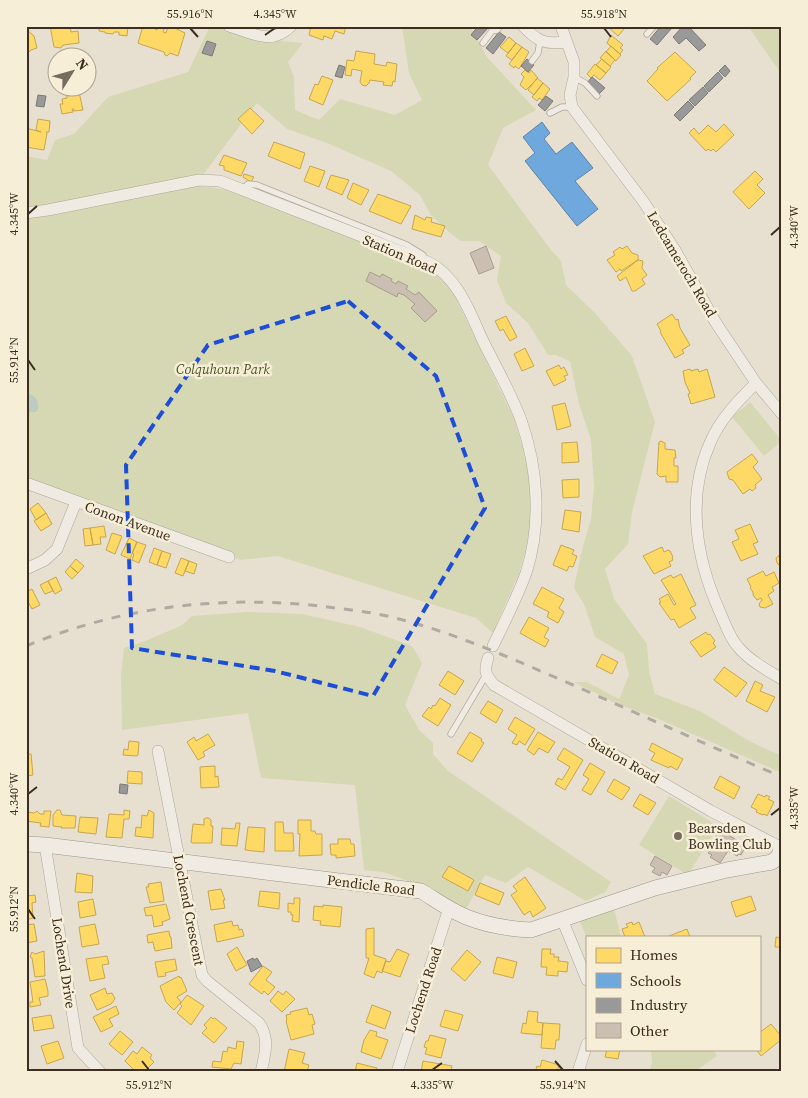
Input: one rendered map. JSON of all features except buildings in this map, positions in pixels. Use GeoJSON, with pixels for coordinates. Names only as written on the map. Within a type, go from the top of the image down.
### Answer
{"type":"FeatureCollection","features":[{"type":"Feature","properties":{"kind":"street"},"geometry":{"type":"LineString","coordinates":[[229,26],[273,38],[291,26]]}},
{"type":"Feature","properties":{"kind":"street"},"geometry":{"type":"LineString","coordinates":[[523,26],[540,41],[551,43],[565,42]]}},
{"type":"Feature","properties":{"kind":"street"},"geometry":{"type":"LineString","coordinates":[[561,26],[565,42],[574,62],[574,77],[570,95],[575,112]]}},
{"type":"Feature","properties":{"kind":"street","name":"Ledcameroch Road"},"geometry":{"type":"LineString","coordinates":[[575,112],[608,153],[652,214],[716,323],[756,383],[782,414]]}},
{"type":"Feature","properties":{"kind":"street","name":"Station Road"},"geometry":{"type":"LineString","coordinates":[[26,212],[48,210],[199,180],[220,181],[436,266],[446,274],[462,296],[520,418],[532,460],[537,518],[532,549],[526,574],[493,646]]}},
{"type":"Feature","properties":{"kind":"street"},"geometry":{"type":"LineString","coordinates":[[756,383],[726,415],[710,441],[704,456],[699,478],[696,519],[698,544],[714,600],[737,646],[746,655],[782,678]]}},
{"type":"Feature","properties":{"kind":"street","name":"Conon Avenue"},"geometry":{"type":"LineString","coordinates":[[26,483],[229,557]]}},
{"type":"Feature","properties":{"kind":"street"},"geometry":{"type":"LineString","coordinates":[[26,569],[45,560],[58,549],[76,502]]}},
{"type":"Feature","properties":{"kind":"street"},"geometry":{"type":"LineString","coordinates":[[486,675],[485,666],[488,658]]}},
{"type":"Feature","properties":{"kind":"street","name":"Station Road"},"geometry":{"type":"LineString","coordinates":[[486,675],[494,685],[711,811],[782,848]]}},
{"type":"Feature","properties":{"kind":"street","name":"Lochend Crescent"},"geometry":{"type":"LineString","coordinates":[[158,751],[202,975],[207,982],[263,1028],[266,1044],[261,1072]]}},
{"type":"Feature","properties":{"kind":"street","name":"Pendicle Road"},"geometry":{"type":"LineString","coordinates":[[26,844],[421,891],[469,918],[518,930],[531,930],[655,888],[727,870],[772,862],[778,858],[782,848]]}},
{"type":"Feature","properties":{"kind":"street","name":"Lochend Drive"},"geometry":{"type":"LineString","coordinates":[[46,845],[78,1048],[100,1072]]}},
{"type":"Feature","properties":{"kind":"street","name":"Lochend Road"},"geometry":{"type":"LineString","coordinates":[[398,1072],[449,908]]}},
{"type":"Feature","properties":{"kind":"street"},"geometry":{"type":"LineString","coordinates":[[562,919],[586,978]]}},
{"type":"Feature","properties":{"kind":"street"},"geometry":{"type":"LineString","coordinates":[[578,1072],[586,1047]]}},
{"type":"Feature","properties":{"kind":"lane"},"geometry":{"type":"LineString","coordinates":[[483,43],[492,31],[497,30],[500,26]]}},
{"type":"Feature","properties":{"kind":"lane"},"geometry":{"type":"LineString","coordinates":[[647,34],[654,26]]}},
{"type":"Feature","properties":{"kind":"lane"},"geometry":{"type":"LineString","coordinates":[[532,60],[538,53],[540,41]]}},
{"type":"Feature","properties":{"kind":"lane"},"geometry":{"type":"LineString","coordinates":[[574,77],[585,83],[598,96]]}},
{"type":"Feature","properties":{"kind":"lane"},"geometry":{"type":"LineString","coordinates":[[550,113],[562,107],[575,112]]}},
{"type":"Feature","properties":{"kind":"lane"},"geometry":{"type":"LineString","coordinates":[[451,734],[486,675]]}},
{"type":"Feature","properties":{"kind":"highlighted area"},"geometry":{"type":"Polygon","coordinates":[[[348,301],[436,376],[485,508],[373,696],[275,671],[132,648],[126,465],[208,345],[348,301]]]}},
{"type":"Feature","properties":{"kind":"green space","name":"Colquhoun Park"},"geometry":{"type":"Polygon","coordinates":[[[210,26],[222,26],[269,40],[303,43],[288,62],[294,77],[295,110],[319,120],[340,99],[395,115],[422,100],[409,73],[402,26],[470,26],[487,57],[536,110],[503,128],[488,165],[561,261],[566,285],[595,313],[632,356],[655,422],[632,512],[628,544],[605,569],[614,599],[647,644],[649,671],[655,694],[700,711],[751,742],[782,756],[782,773],[661,720],[613,702],[574,682],[587,682],[619,699],[629,675],[624,654],[595,637],[584,604],[574,588],[591,519],[594,487],[591,440],[579,404],[570,361],[556,355],[548,355],[528,323],[506,303],[497,280],[501,256],[479,241],[461,241],[450,233],[431,215],[420,195],[391,171],[327,143],[287,129],[257,103],[199,180],[197,186],[224,189],[283,209],[432,268],[449,284],[514,419],[527,461],[532,517],[519,573],[493,633],[476,618],[278,556],[240,560],[26,478],[26,156],[47,160],[55,140],[74,134],[108,97],[188,72],[210,26]]]}},
{"type":"Feature","properties":{"kind":"green space"},"geometry":{"type":"Polygon","coordinates":[[[748,26],[782,26],[782,75],[748,26]]]}},
{"type":"Feature","properties":{"kind":"green space"},"geometry":{"type":"Polygon","coordinates":[[[750,402],[782,441],[764,456],[732,417],[750,402]]]}},
{"type":"Feature","properties":{"kind":"green space"},"geometry":{"type":"Polygon","coordinates":[[[247,612],[302,614],[360,627],[412,646],[422,663],[405,705],[419,730],[433,743],[433,754],[448,771],[611,882],[605,892],[586,901],[528,867],[506,883],[485,875],[466,909],[450,905],[419,885],[383,872],[364,870],[355,785],[261,778],[248,713],[122,730],[121,674],[124,648],[182,625],[192,616],[247,612]]]}},
{"type":"Feature","properties":{"kind":"green space","name":"Bearsden Bowling Club"},"geometry":{"type":"Polygon","coordinates":[[[669,796],[718,826],[688,875],[639,845],[669,796]]]}},
{"type":"Feature","properties":{"kind":"green space"},"geometry":{"type":"Polygon","coordinates":[[[614,909],[621,936],[586,936],[580,921],[614,909]]]}},
{"type":"Feature","properties":{"kind":"green space"},"geometry":{"type":"Polygon","coordinates":[[[651,1050],[714,1050],[717,1056],[694,1072],[649,1072],[652,1063],[651,1050]]]}},
{"type":"Feature","properties":{"kind":"shaded area"},"geometry":{"type":"Polygon","coordinates":[[[26,392],[37,400],[38,409],[36,412],[26,412],[26,392]]]}},
{"type":"Feature","properties":{"kind":"railway"},"geometry":{"type":"LineString","coordinates":[[26,646],[97,622],[170,607],[245,602],[282,603],[370,613],[435,629],[482,646],[782,777]]}},
{"type":"Feature","properties":{"kind":"place","name":"Bearsden Bowling Club"},"geometry":{"type":"Point","coordinates":[678,836]}}]}
